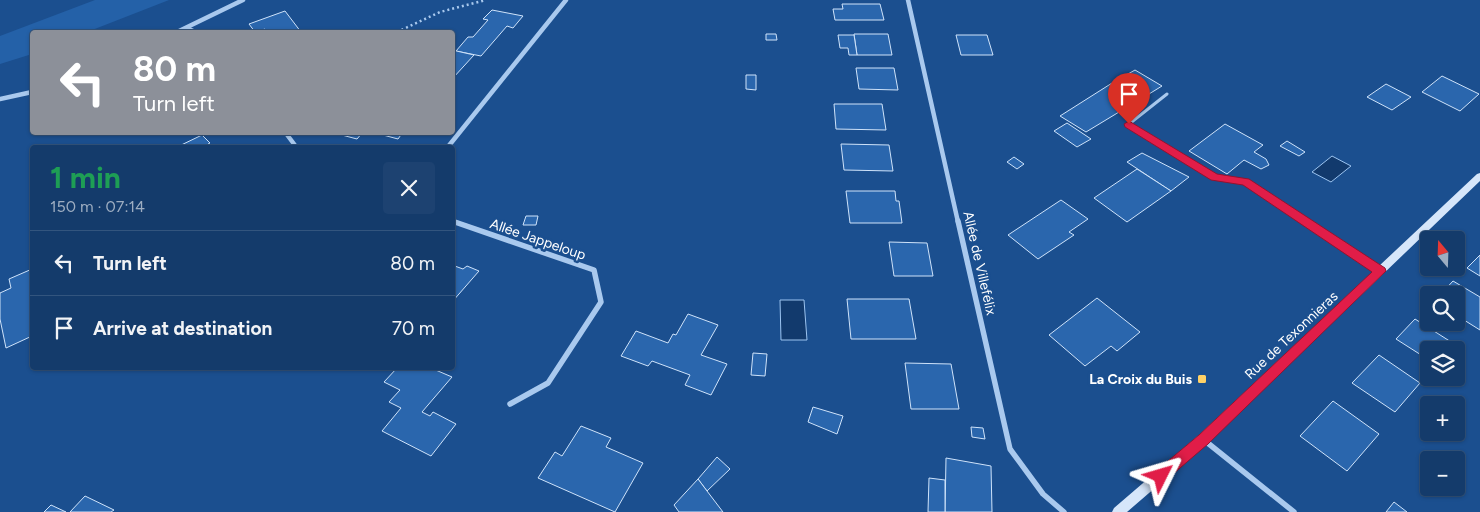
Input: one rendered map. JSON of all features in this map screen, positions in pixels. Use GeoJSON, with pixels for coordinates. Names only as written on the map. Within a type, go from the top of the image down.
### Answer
{"type":"FeatureCollection","features":[{"type":"Feature","properties":{"kind":"main road","name":"Rue de Texonnieras"},"geometry":{"type":"LineString","coordinates":[[1118,512],[1204,439],[1480,176]]}},
{"type":"Feature","properties":{"kind":"street"},"geometry":{"type":"LineString","coordinates":[[182,30],[243,0]]}},
{"type":"Feature","properties":{"kind":"street"},"geometry":{"type":"LineString","coordinates":[[449,145],[566,0]]}},
{"type":"Feature","properties":{"kind":"street","name":"Allée de Villefélix"},"geometry":{"type":"LineString","coordinates":[[908,0],[1010,449],[1043,494],[1064,512]]}},
{"type":"Feature","properties":{"kind":"street"},"geometry":{"type":"LineString","coordinates":[[187,28],[191,30]]}},
{"type":"Feature","properties":{"kind":"street"},"geometry":{"type":"LineString","coordinates":[[0,99],[30,92]]}},
{"type":"Feature","properties":{"kind":"street"},"geometry":{"type":"LineString","coordinates":[[286,135],[295,145]]}},
{"type":"Feature","properties":{"kind":"street","name":"Allée Jappeloup"},"geometry":{"type":"LineString","coordinates":[[455,222],[594,270],[601,302],[548,383],[510,404]]}},
{"type":"Feature","properties":{"kind":"street"},"geometry":{"type":"LineString","coordinates":[[1204,439],[1294,512]]}},
{"type":"Feature","properties":{"kind":"lane"},"geometry":{"type":"LineString","coordinates":[[1167,94],[1129,124],[1215,178],[1246,181],[1380,271]]}},
{"type":"Feature","properties":{"kind":"path"},"geometry":{"type":"LineString","coordinates":[[400,30],[417,20],[449,8],[486,0]]}},
{"type":"Feature","properties":{"kind":"shaded area"},"geometry":{"type":"Polygon","coordinates":[[[95,0],[169,0],[92,30],[30,30],[30,55],[0,64],[0,36],[95,0]]]}},
{"type":"Feature","properties":{"kind":"shaded area"},"geometry":{"type":"Polygon","coordinates":[[[1332,156],[1351,166],[1331,182],[1312,172],[1332,156]]]}},
{"type":"Feature","properties":{"kind":"shaded area"},"geometry":{"type":"Polygon","coordinates":[[[780,300],[804,300],[807,340],[781,340],[780,300]]]}},
{"type":"Feature","properties":{"kind":"building"},"geometry":{"type":"Polygon","coordinates":[[[842,4],[880,4],[884,20],[835,20],[833,9],[843,9],[842,4]]]}},
{"type":"Feature","properties":{"kind":"building"},"geometry":{"type":"Polygon","coordinates":[[[492,10],[523,16],[513,28],[507,26],[481,56],[456,51],[468,37],[473,37],[488,20],[483,19],[492,10]]]}},
{"type":"Feature","properties":{"kind":"building"},"geometry":{"type":"Polygon","coordinates":[[[285,11],[299,30],[254,30],[249,24],[285,11]]]}},
{"type":"Feature","properties":{"kind":"building"},"geometry":{"type":"Polygon","coordinates":[[[766,34],[776,34],[777,40],[766,40],[766,34]]]}},
{"type":"Feature","properties":{"kind":"building"},"geometry":{"type":"Polygon","coordinates":[[[854,34],[888,34],[892,55],[857,55],[854,34]]]}},
{"type":"Feature","properties":{"kind":"building"},"geometry":{"type":"Polygon","coordinates":[[[838,35],[854,35],[857,55],[849,55],[848,48],[840,48],[838,35]]]}},
{"type":"Feature","properties":{"kind":"building"},"geometry":{"type":"Polygon","coordinates":[[[956,35],[987,35],[993,55],[961,55],[956,35]]]}},
{"type":"Feature","properties":{"kind":"building"},"geometry":{"type":"Polygon","coordinates":[[[455,51],[474,55],[455,76],[455,51]]]}},
{"type":"Feature","properties":{"kind":"building"},"geometry":{"type":"Polygon","coordinates":[[[856,68],[894,68],[898,90],[859,89],[856,68]]]}},
{"type":"Feature","properties":{"kind":"building"},"geometry":{"type":"Polygon","coordinates":[[[1135,70],[1162,86],[1149,94],[1121,78],[1135,70]]]}},
{"type":"Feature","properties":{"kind":"building"},"geometry":{"type":"Polygon","coordinates":[[[746,75],[756,75],[756,90],[746,89],[746,75]]]}},
{"type":"Feature","properties":{"kind":"building"},"geometry":{"type":"Polygon","coordinates":[[[1442,76],[1479,94],[1460,111],[1422,92],[1442,76]]]}},
{"type":"Feature","properties":{"kind":"building"},"geometry":{"type":"Polygon","coordinates":[[[1120,78],[1144,93],[1122,107],[1124,109],[1086,132],[1060,116],[1120,78]]]}},
{"type":"Feature","properties":{"kind":"building"},"geometry":{"type":"Polygon","coordinates":[[[1386,84],[1411,97],[1392,110],[1367,97],[1386,84]]]}},
{"type":"Feature","properties":{"kind":"building"},"geometry":{"type":"Polygon","coordinates":[[[834,104],[882,104],[886,130],[836,129],[834,104]]]}},
{"type":"Feature","properties":{"kind":"building"},"geometry":{"type":"Polygon","coordinates":[[[1067,123],[1091,139],[1077,147],[1054,131],[1067,123]]]}},
{"type":"Feature","properties":{"kind":"building"},"geometry":{"type":"Polygon","coordinates":[[[1225,124],[1263,145],[1254,152],[1266,159],[1269,165],[1261,169],[1244,160],[1227,174],[1189,151],[1225,124]]]}},
{"type":"Feature","properties":{"kind":"building"},"geometry":{"type":"Polygon","coordinates":[[[202,135],[210,143],[208,145],[181,145],[202,135]]]}},
{"type":"Feature","properties":{"kind":"building"},"geometry":{"type":"Polygon","coordinates":[[[342,135],[360,135],[357,139],[342,135]]]}},
{"type":"Feature","properties":{"kind":"building"},"geometry":{"type":"Polygon","coordinates":[[[383,135],[401,135],[398,139],[383,135]]]}},
{"type":"Feature","properties":{"kind":"building"},"geometry":{"type":"Polygon","coordinates":[[[1287,141],[1305,152],[1299,156],[1280,146],[1287,141]]]}},
{"type":"Feature","properties":{"kind":"building"},"geometry":{"type":"Polygon","coordinates":[[[841,144],[889,145],[893,171],[844,170],[841,144]]]}},
{"type":"Feature","properties":{"kind":"building"},"geometry":{"type":"Polygon","coordinates":[[[1142,153],[1189,177],[1171,191],[1127,162],[1142,153]]]}},
{"type":"Feature","properties":{"kind":"building"},"geometry":{"type":"Polygon","coordinates":[[[1014,157],[1024,164],[1017,169],[1007,162],[1014,157]]]}},
{"type":"Feature","properties":{"kind":"building"},"geometry":{"type":"Polygon","coordinates":[[[1137,169],[1171,191],[1127,222],[1094,198],[1137,169]]]}},
{"type":"Feature","properties":{"kind":"building"},"geometry":{"type":"Polygon","coordinates":[[[846,191],[895,191],[896,201],[899,201],[902,223],[850,223],[846,191]]]}},
{"type":"Feature","properties":{"kind":"building"},"geometry":{"type":"Polygon","coordinates":[[[1061,200],[1088,219],[1069,232],[1074,235],[1038,259],[1008,235],[1061,200]]]}},
{"type":"Feature","properties":{"kind":"building"},"geometry":{"type":"Polygon","coordinates":[[[526,216],[538,216],[536,225],[523,225],[526,216]]]}},
{"type":"Feature","properties":{"kind":"building"},"geometry":{"type":"Polygon","coordinates":[[[889,242],[927,243],[933,276],[894,276],[889,242]]]}},
{"type":"Feature","properties":{"kind":"building"},"geometry":{"type":"Polygon","coordinates":[[[1480,255],[1480,276],[1467,268],[1480,255]]]}},
{"type":"Feature","properties":{"kind":"building"},"geometry":{"type":"Polygon","coordinates":[[[455,266],[463,269],[467,266],[479,271],[455,299],[455,266]]]}},
{"type":"Feature","properties":{"kind":"building"},"geometry":{"type":"Polygon","coordinates":[[[30,270],[30,337],[6,348],[0,319],[0,293],[11,288],[9,279],[30,270]]]}},
{"type":"Feature","properties":{"kind":"building"},"geometry":{"type":"Polygon","coordinates":[[[1453,281],[1461,286],[1448,286],[1453,281]]]}},
{"type":"Feature","properties":{"kind":"building"},"geometry":{"type":"Polygon","coordinates":[[[1465,288],[1480,297],[1480,330],[1465,321],[1465,288]]]}},
{"type":"Feature","properties":{"kind":"building"},"geometry":{"type":"Polygon","coordinates":[[[1097,298],[1140,332],[1117,351],[1111,346],[1085,366],[1049,335],[1097,298]]]}},
{"type":"Feature","properties":{"kind":"building"},"geometry":{"type":"Polygon","coordinates":[[[847,299],[909,299],[916,339],[851,339],[847,299]]]}},
{"type":"Feature","properties":{"kind":"building"},"geometry":{"type":"Polygon","coordinates":[[[688,314],[718,325],[701,355],[727,364],[711,395],[685,385],[690,375],[652,361],[648,366],[621,356],[636,331],[668,343],[673,334],[676,335],[688,314]]]}},
{"type":"Feature","properties":{"kind":"building"},"geometry":{"type":"Polygon","coordinates":[[[1415,319],[1420,322],[1420,331],[1434,331],[1450,341],[1420,341],[1420,354],[1396,339],[1415,319]]]}},
{"type":"Feature","properties":{"kind":"building"},"geometry":{"type":"Polygon","coordinates":[[[753,353],[767,354],[765,376],[751,375],[753,353]]]}},
{"type":"Feature","properties":{"kind":"building"},"geometry":{"type":"Polygon","coordinates":[[[1379,355],[1420,383],[1395,412],[1352,383],[1379,355]]]}},
{"type":"Feature","properties":{"kind":"building"},"geometry":{"type":"Polygon","coordinates":[[[905,363],[951,364],[959,409],[911,409],[905,363]]]}},
{"type":"Feature","properties":{"kind":"building"},"geometry":{"type":"Polygon","coordinates":[[[395,370],[436,370],[452,377],[422,412],[430,416],[433,412],[456,424],[431,456],[382,431],[401,408],[389,402],[400,390],[384,382],[395,370]]]}},
{"type":"Feature","properties":{"kind":"building"},"geometry":{"type":"Polygon","coordinates":[[[1333,401],[1379,434],[1347,471],[1300,436],[1333,401]]]}},
{"type":"Feature","properties":{"kind":"building"},"geometry":{"type":"Polygon","coordinates":[[[813,407],[843,416],[837,434],[808,422],[813,407]]]}},
{"type":"Feature","properties":{"kind":"building"},"geometry":{"type":"Polygon","coordinates":[[[581,426],[611,438],[606,447],[643,463],[615,512],[538,478],[555,452],[562,456],[581,426]]]}},
{"type":"Feature","properties":{"kind":"building"},"geometry":{"type":"Polygon","coordinates":[[[971,427],[983,428],[985,439],[972,437],[971,427]]]}},
{"type":"Feature","properties":{"kind":"building"},"geometry":{"type":"Polygon","coordinates":[[[717,457],[730,469],[707,491],[698,479],[717,457]]]}},
{"type":"Feature","properties":{"kind":"building"},"geometry":{"type":"Polygon","coordinates":[[[946,458],[991,466],[992,512],[945,512],[946,458]]]}},
{"type":"Feature","properties":{"kind":"building"},"geometry":{"type":"Polygon","coordinates":[[[929,478],[945,480],[945,512],[928,512],[929,478]]]}},
{"type":"Feature","properties":{"kind":"building"},"geometry":{"type":"Polygon","coordinates":[[[698,479],[723,512],[679,512],[674,505],[698,479]]]}},
{"type":"Feature","properties":{"kind":"building"},"geometry":{"type":"Polygon","coordinates":[[[85,496],[114,510],[111,512],[70,512],[85,496]]]}},
{"type":"Feature","properties":{"kind":"building"},"geometry":{"type":"Polygon","coordinates":[[[1394,502],[1407,512],[1386,512],[1394,502]]]}},
{"type":"Feature","properties":{"kind":"building"},"geometry":{"type":"Polygon","coordinates":[[[51,505],[66,512],[44,512],[51,505]]]}},
{"type":"Feature","properties":{"kind":"place","name":"La Croix du Buis"},"geometry":{"type":"Point","coordinates":[1202,379]}},
{"type":"Feature","properties":{"kind":"route"},"geometry":{"type":"LineString","coordinates":[[1129,124],[1215,178],[1246,181],[1380,271],[1204,439],[1161,476]]}}]}
